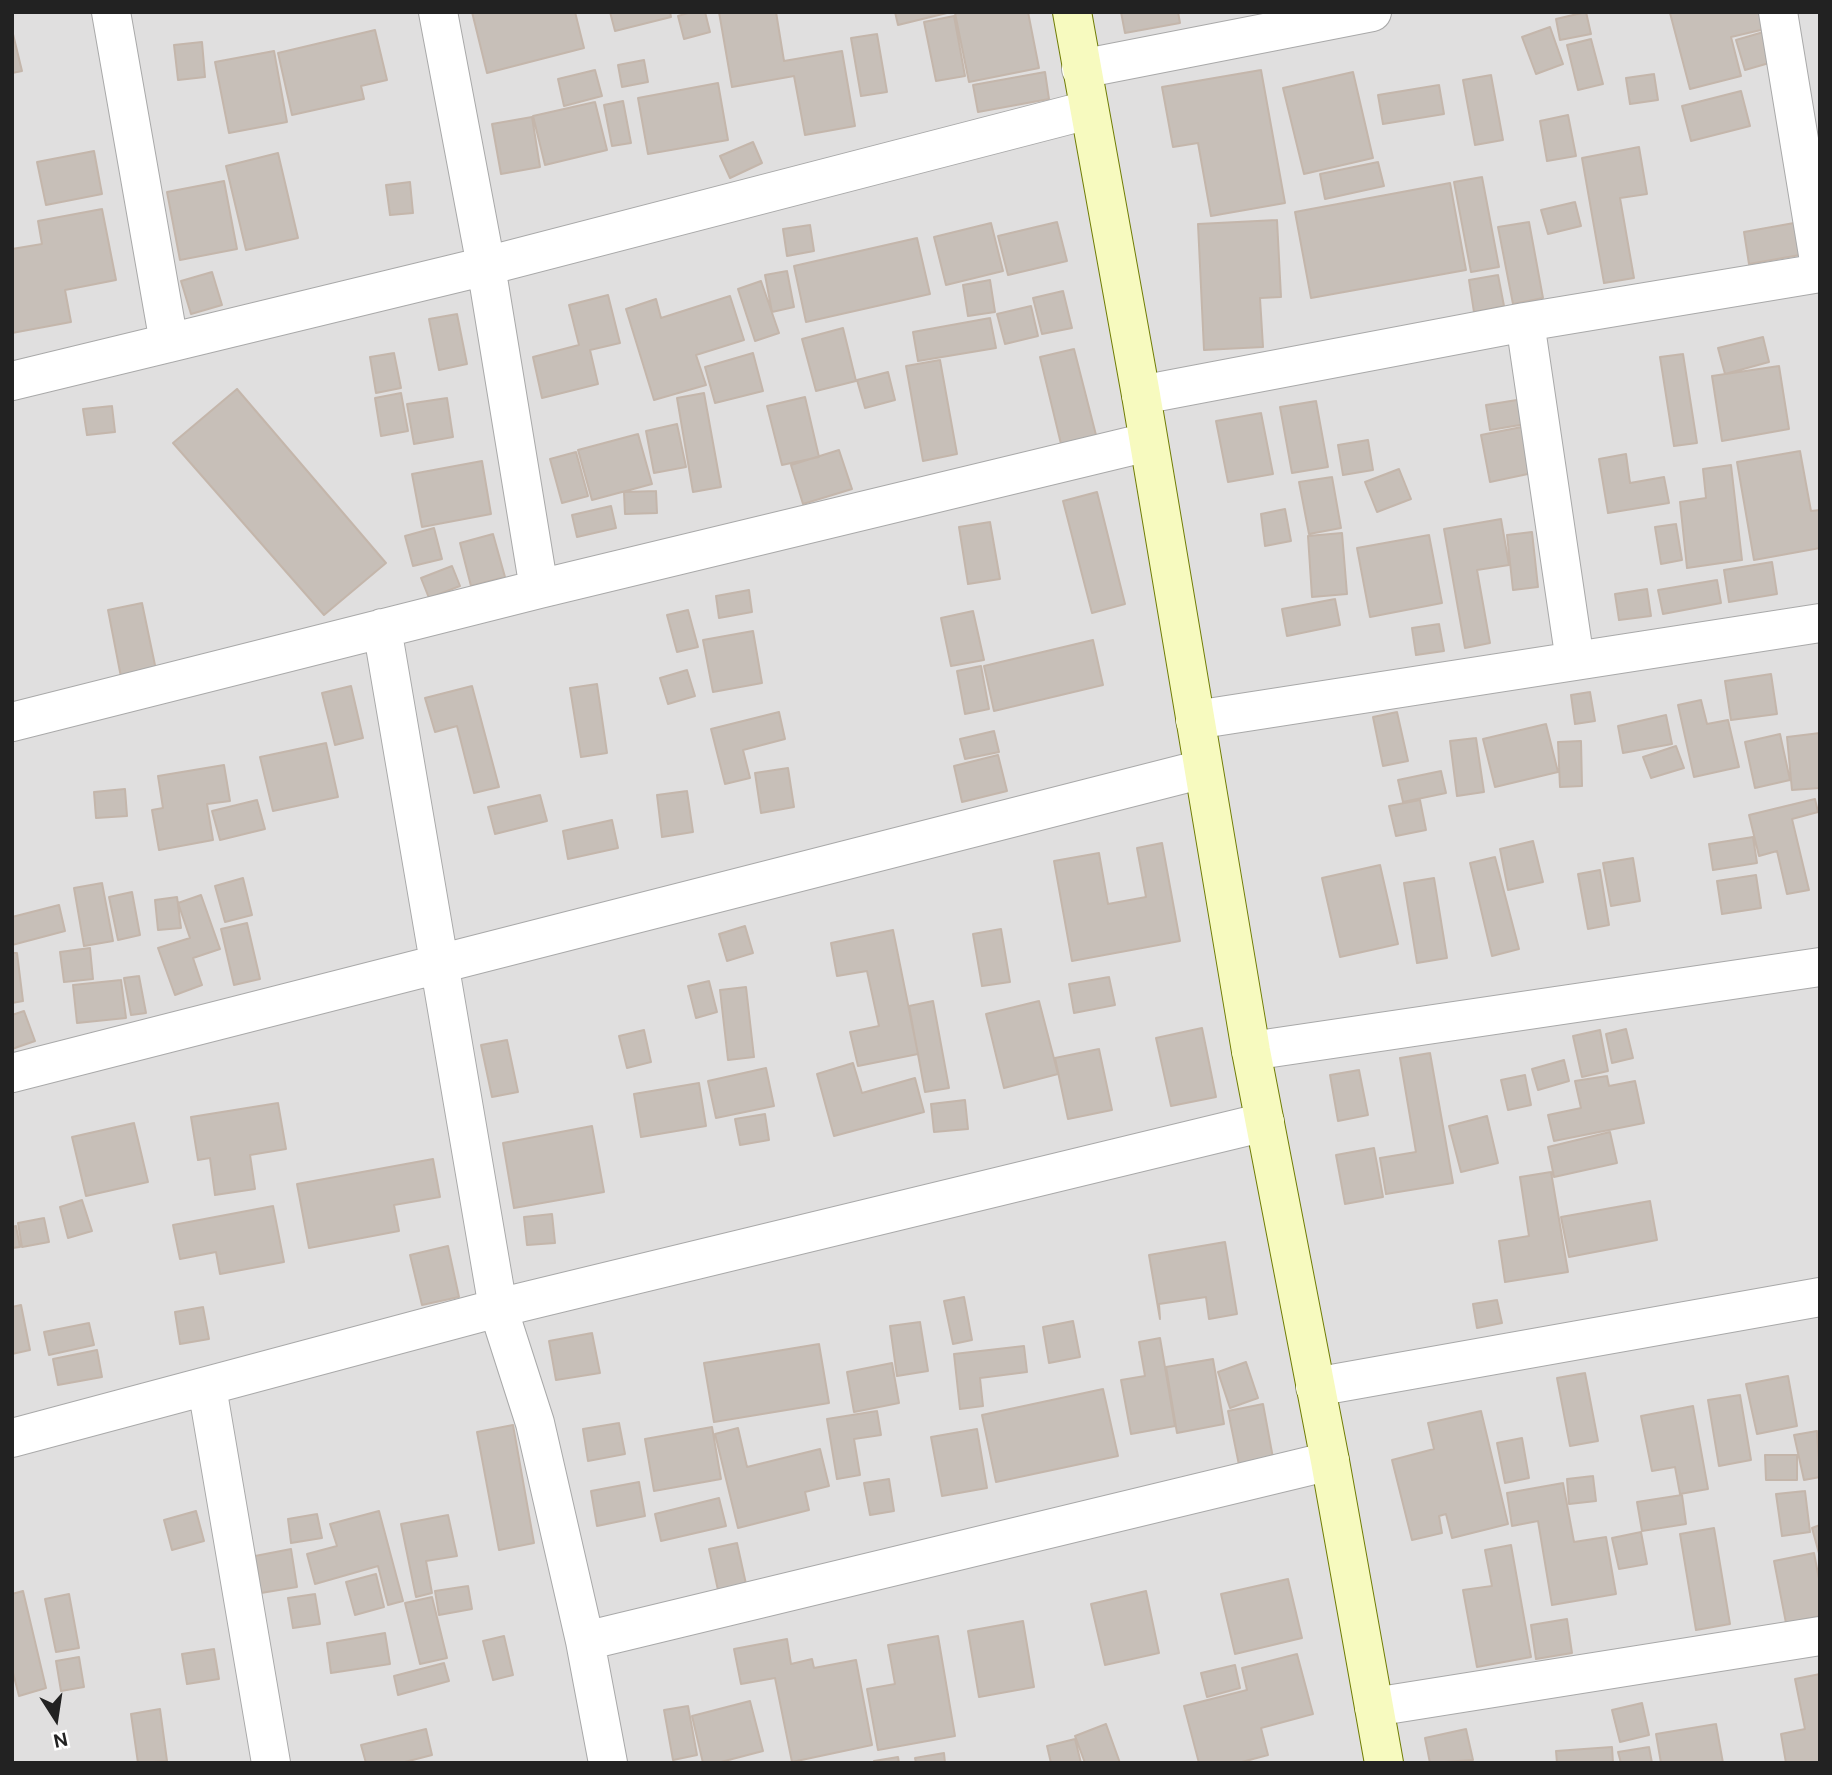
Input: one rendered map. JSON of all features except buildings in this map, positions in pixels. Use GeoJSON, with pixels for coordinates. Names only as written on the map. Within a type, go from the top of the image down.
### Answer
{"type":"FeatureCollection","features":[{"type":"Feature","properties":{"kind":"street"},"geometry":{"type":"LineString","coordinates":[[111,12],[169,343]]}},
{"type":"Feature","properties":{"kind":"street"},"geometry":{"type":"LineString","coordinates":[[438,12],[486,266],[539,589]]}},
{"type":"Feature","properties":{"kind":"street"},"geometry":{"type":"LineString","coordinates":[[1072,12],[1141,395],[1251,1051],[1330,1461],[1384,1763]]}},
{"type":"Feature","properties":{"kind":"street"},"geometry":{"type":"LineString","coordinates":[[1081,69],[1372,12]]}},
{"type":"Feature","properties":{"kind":"street"},"geometry":{"type":"LineString","coordinates":[[1779,12],[1820,267]]}},
{"type":"Feature","properties":{"kind":"street"},"geometry":{"type":"LineString","coordinates":[[12,381],[486,266],[1088,110]]}},
{"type":"Feature","properties":{"kind":"street"},"geometry":{"type":"LineString","coordinates":[[1141,395],[1525,322],[1820,273]]}},
{"type":"Feature","properties":{"kind":"street"},"geometry":{"type":"LineString","coordinates":[[1525,322],[1574,661]]}},
{"type":"Feature","properties":{"kind":"street"},"geometry":{"type":"LineString","coordinates":[[12,722],[539,589],[1148,442]]}},
{"type":"Feature","properties":{"kind":"street"},"geometry":{"type":"LineString","coordinates":[[1195,720],[1820,622]]}},
{"type":"Feature","properties":{"kind":"street"},"geometry":{"type":"LineString","coordinates":[[382,628],[437,965],[498,1308],[535,1423],[585,1641],[608,1763]]}},
{"type":"Feature","properties":{"kind":"street"},"geometry":{"type":"LineString","coordinates":[[12,1073],[1203,769]]}},
{"type":"Feature","properties":{"kind":"street"},"geometry":{"type":"LineString","coordinates":[[1251,1051],[1820,967]]}},
{"type":"Feature","properties":{"kind":"street"},"geometry":{"type":"LineString","coordinates":[[12,1438],[498,1308],[1265,1122]]}},
{"type":"Feature","properties":{"kind":"street"},"geometry":{"type":"LineString","coordinates":[[1315,1387],[1820,1297]]}},
{"type":"Feature","properties":{"kind":"street"},"geometry":{"type":"LineString","coordinates":[[207,1387],[271,1763]]}},
{"type":"Feature","properties":{"kind":"street"},"geometry":{"type":"LineString","coordinates":[[585,1641],[1330,1461]]}},
{"type":"Feature","properties":{"kind":"street"},"geometry":{"type":"LineString","coordinates":[[1374,1707],[1820,1636]]}},
{"type":"Feature","properties":{"kind":"shaded area"},"geometry":{"type":"Polygon","coordinates":[[[12,12],[1820,12],[1820,1763],[12,1763],[12,12]]]}}]}
